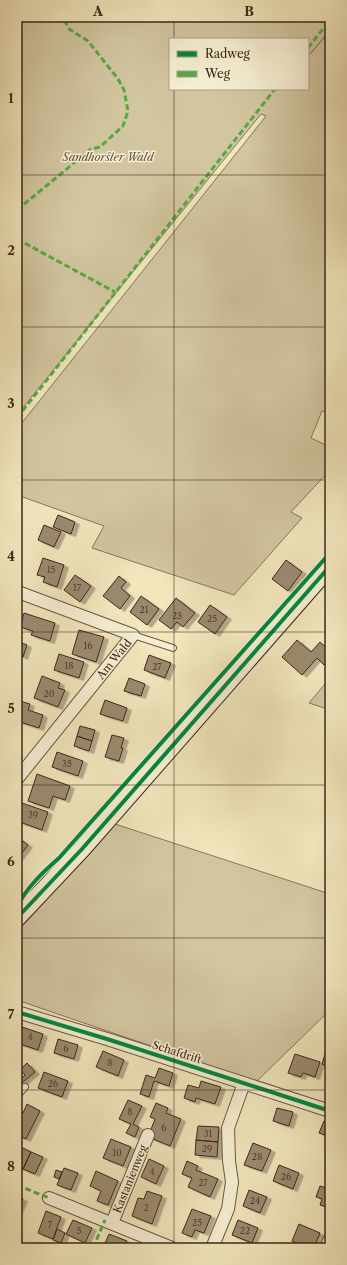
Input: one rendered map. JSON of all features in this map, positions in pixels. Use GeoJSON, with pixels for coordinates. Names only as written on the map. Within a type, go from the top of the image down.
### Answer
{"type":"FeatureCollection","features":[{"type":"Feature","properties":{"kind":"street"},"geometry":{"type":"LineString","coordinates":[[17,918],[82,849],[330,566]]}},
{"type":"Feature","properties":{"kind":"street","name":"Am Wald"},"geometry":{"type":"LineString","coordinates":[[17,594],[18,592],[133,635],[17,779]]}},
{"type":"Feature","properties":{"kind":"street","name":"Schafdrift"},"geometry":{"type":"LineString","coordinates":[[17,1012],[107,1039],[330,1111]]}},
{"type":"Feature","properties":{"kind":"street"},"geometry":{"type":"LineString","coordinates":[[212,1248],[228,1209],[232,1182],[229,1161],[228,1128],[244,1083]]}},
{"type":"Feature","properties":{"kind":"street","name":"Kastanienweg"},"geometry":{"type":"LineString","coordinates":[[112,1223],[148,1135]]}},
{"type":"Feature","properties":{"kind":"street","name":"Kastanienweg"},"geometry":{"type":"LineString","coordinates":[[48,1198],[172,1248]]}},
{"type":"Feature","properties":{"kind":"street"},"geometry":{"type":"LineString","coordinates":[[326,1248],[330,1239]]}},
{"type":"Feature","properties":{"kind":"lane"},"geometry":{"type":"LineString","coordinates":[[133,635],[173,648]]}},
{"type":"Feature","properties":{"kind":"lane"},"geometry":{"type":"LineString","coordinates":[[17,1096],[25,1087]]}},
{"type":"Feature","properties":{"kind":"green space","name":"Sandhorster Wald"},"geometry":{"type":"Polygon","coordinates":[[[17,17],[330,17],[330,30],[310,54],[330,31],[330,414],[322,411],[311,438],[330,447],[330,470],[291,512],[302,518],[234,595],[92,548],[104,526],[17,495],[17,429],[266,116],[261,114],[17,415],[17,17]]]}},
{"type":"Feature","properties":{"kind":"green space"},"geometry":{"type":"Polygon","coordinates":[[[330,678],[330,710],[309,703],[330,678]]]}},
{"type":"Feature","properties":{"kind":"green space"},"geometry":{"type":"Polygon","coordinates":[[[115,824],[330,894],[330,1010],[256,1082],[17,1000],[17,932],[115,824]]]}},
{"type":"Feature","properties":{"kind":"building"},"geometry":{"type":"Polygon","coordinates":[[[58,515],[75,522],[71,534],[53,527],[58,515]]]}},
{"type":"Feature","properties":{"kind":"building"},"geometry":{"type":"Polygon","coordinates":[[[44,525],[61,532],[54,547],[38,540],[44,525]]]}},
{"type":"Feature","properties":{"kind":"building"},"geometry":{"type":"Polygon","coordinates":[[[43,558],[64,565],[57,587],[43,582],[45,577],[37,575],[43,558]]]}},
{"type":"Feature","properties":{"kind":"building"},"geometry":{"type":"Polygon","coordinates":[[[286,560],[302,572],[288,591],[272,579],[286,560]]]}},
{"type":"Feature","properties":{"kind":"building"},"geometry":{"type":"Polygon","coordinates":[[[75,575],[91,586],[80,602],[64,590],[75,575]]]}},
{"type":"Feature","properties":{"kind":"building"},"geometry":{"type":"Polygon","coordinates":[[[119,576],[126,582],[121,588],[130,596],[120,609],[103,596],[119,576]]]}},
{"type":"Feature","properties":{"kind":"building"},"geometry":{"type":"Polygon","coordinates":[[[141,596],[159,609],[147,625],[130,612],[141,596]]]}},
{"type":"Feature","properties":{"kind":"building"},"geometry":{"type":"Polygon","coordinates":[[[176,598],[195,613],[183,627],[177,622],[171,629],[159,620],[176,598]]]}},
{"type":"Feature","properties":{"kind":"building"},"geometry":{"type":"Polygon","coordinates":[[[210,605],[227,617],[215,634],[198,622],[210,605]]]}},
{"type":"Feature","properties":{"kind":"building"},"geometry":{"type":"Polygon","coordinates":[[[24,613],[55,623],[50,641],[31,635],[33,631],[20,627],[24,613]]]}},
{"type":"Feature","properties":{"kind":"building"},"geometry":{"type":"Polygon","coordinates":[[[79,630],[104,637],[96,662],[72,654],[79,630]]]}},
{"type":"Feature","properties":{"kind":"building"},"geometry":{"type":"Polygon","coordinates":[[[297,640],[311,652],[320,642],[330,651],[330,658],[324,665],[317,658],[302,675],[282,657],[297,640]]]}},
{"type":"Feature","properties":{"kind":"building"},"geometry":{"type":"Polygon","coordinates":[[[17,641],[27,645],[23,657],[17,654],[17,641]]]}},
{"type":"Feature","properties":{"kind":"building"},"geometry":{"type":"Polygon","coordinates":[[[59,654],[84,662],[79,678],[54,670],[59,654]]]}},
{"type":"Feature","properties":{"kind":"building"},"geometry":{"type":"Polygon","coordinates":[[[149,655],[171,663],[165,678],[144,670],[149,655]]]}},
{"type":"Feature","properties":{"kind":"building"},"geometry":{"type":"Polygon","coordinates":[[[42,676],[60,683],[58,688],[65,690],[58,707],[34,698],[42,676]]]}},
{"type":"Feature","properties":{"kind":"building"},"geometry":{"type":"Polygon","coordinates":[[[129,678],[145,684],[141,696],[124,691],[129,678]]]}},
{"type":"Feature","properties":{"kind":"building"},"geometry":{"type":"Polygon","coordinates":[[[105,700],[127,708],[123,721],[100,714],[105,700]]]}},
{"type":"Feature","properties":{"kind":"building"},"geometry":{"type":"Polygon","coordinates":[[[20,701],[30,704],[28,710],[43,715],[39,728],[17,721],[17,710],[20,701]]]}},
{"type":"Feature","properties":{"kind":"building"},"geometry":{"type":"Polygon","coordinates":[[[80,726],[95,730],[92,741],[77,736],[80,726]]]}},
{"type":"Feature","properties":{"kind":"building"},"geometry":{"type":"Polygon","coordinates":[[[112,735],[124,738],[119,761],[105,757],[112,735]]]}},
{"type":"Feature","properties":{"kind":"building"},"geometry":{"type":"Polygon","coordinates":[[[77,736],[92,741],[89,751],[74,746],[77,736]]]}},
{"type":"Feature","properties":{"kind":"building"},"geometry":{"type":"Polygon","coordinates":[[[57,752],[83,761],[78,776],[52,767],[57,752]]]}},
{"type":"Feature","properties":{"kind":"building"},"geometry":{"type":"Polygon","coordinates":[[[37,774],[70,786],[65,800],[53,796],[49,808],[28,801],[37,774]]]}},
{"type":"Feature","properties":{"kind":"building"},"geometry":{"type":"Polygon","coordinates":[[[22,803],[48,812],[42,830],[17,821],[22,803]]]}},
{"type":"Feature","properties":{"kind":"building"},"geometry":{"type":"Polygon","coordinates":[[[17,837],[28,845],[19,857],[17,856],[17,837]]]}},
{"type":"Feature","properties":{"kind":"building"},"geometry":{"type":"Polygon","coordinates":[[[22,1027],[43,1034],[38,1050],[17,1043],[22,1027]]]}},
{"type":"Feature","properties":{"kind":"building"},"geometry":{"type":"Polygon","coordinates":[[[58,1039],[78,1045],[74,1059],[54,1053],[58,1039]]]}},
{"type":"Feature","properties":{"kind":"building"},"geometry":{"type":"Polygon","coordinates":[[[103,1051],[124,1060],[118,1076],[96,1067],[103,1051]]]}},
{"type":"Feature","properties":{"kind":"building"},"geometry":{"type":"Polygon","coordinates":[[[326,1051],[330,1052],[330,1067],[322,1064],[326,1051]]]}},
{"type":"Feature","properties":{"kind":"building"},"geometry":{"type":"Polygon","coordinates":[[[295,1054],[320,1062],[315,1077],[303,1073],[301,1077],[288,1073],[295,1054]]]}},
{"type":"Feature","properties":{"kind":"building"},"geometry":{"type":"Polygon","coordinates":[[[27,1063],[35,1072],[22,1083],[19,1080],[25,1075],[20,1070],[27,1063]]]}},
{"type":"Feature","properties":{"kind":"building"},"geometry":{"type":"Polygon","coordinates":[[[159,1068],[173,1073],[169,1086],[154,1081],[149,1097],[140,1094],[146,1075],[155,1078],[159,1068]]]}},
{"type":"Feature","properties":{"kind":"building"},"geometry":{"type":"Polygon","coordinates":[[[44,1072],[68,1081],[62,1097],[38,1088],[44,1072]]]}},
{"type":"Feature","properties":{"kind":"building"},"geometry":{"type":"Polygon","coordinates":[[[201,1081],[221,1087],[215,1104],[196,1098],[195,1102],[184,1098],[188,1085],[199,1088],[201,1081]]]}},
{"type":"Feature","properties":{"kind":"building"},"geometry":{"type":"Polygon","coordinates":[[[128,1100],[142,1106],[133,1124],[139,1127],[135,1137],[126,1133],[131,1124],[119,1119],[128,1100]]]}},
{"type":"Feature","properties":{"kind":"building"},"geometry":{"type":"Polygon","coordinates":[[[156,1103],[168,1108],[166,1113],[181,1119],[170,1146],[148,1137],[155,1119],[150,1117],[156,1103]]]}},
{"type":"Feature","properties":{"kind":"building"},"geometry":{"type":"Polygon","coordinates":[[[27,1104],[40,1111],[26,1139],[17,1135],[17,1110],[23,1113],[27,1104]]]}},
{"type":"Feature","properties":{"kind":"building"},"geometry":{"type":"Polygon","coordinates":[[[277,1108],[293,1112],[289,1126],[273,1121],[277,1108]]]}},
{"type":"Feature","properties":{"kind":"building"},"geometry":{"type":"Polygon","coordinates":[[[324,1121],[330,1123],[330,1137],[319,1133],[324,1121]]]}},
{"type":"Feature","properties":{"kind":"building"},"geometry":{"type":"Polygon","coordinates":[[[198,1126],[219,1127],[218,1142],[196,1140],[198,1126]]]}},
{"type":"Feature","properties":{"kind":"building"},"geometry":{"type":"Polygon","coordinates":[[[111,1139],[131,1147],[123,1166],[103,1158],[111,1139]]]}},
{"type":"Feature","properties":{"kind":"building"},"geometry":{"type":"Polygon","coordinates":[[[196,1140],[218,1142],[217,1157],[195,1155],[196,1140]]]}},
{"type":"Feature","properties":{"kind":"building"},"geometry":{"type":"Polygon","coordinates":[[[253,1143],[271,1150],[262,1171],[244,1165],[253,1143]]]}},
{"type":"Feature","properties":{"kind":"building"},"geometry":{"type":"Polygon","coordinates":[[[19,1146],[31,1152],[23,1169],[17,1166],[17,1151],[19,1146]]]}},
{"type":"Feature","properties":{"kind":"building"},"geometry":{"type":"Polygon","coordinates":[[[31,1152],[43,1157],[35,1174],[23,1169],[31,1152]]]}},
{"type":"Feature","properties":{"kind":"building"},"geometry":{"type":"Polygon","coordinates":[[[149,1159],[164,1166],[156,1184],[141,1177],[149,1159]]]}},
{"type":"Feature","properties":{"kind":"building"},"geometry":{"type":"Polygon","coordinates":[[[330,1160],[330,1175],[325,1173],[330,1160]]]}},
{"type":"Feature","properties":{"kind":"building"},"geometry":{"type":"Polygon","coordinates":[[[187,1161],[198,1166],[196,1170],[218,1179],[210,1197],[188,1187],[192,1178],[182,1174],[187,1161]]]}},
{"type":"Feature","properties":{"kind":"building"},"geometry":{"type":"Polygon","coordinates":[[[279,1165],[299,1173],[293,1189],[273,1181],[279,1165]]]}},
{"type":"Feature","properties":{"kind":"building"},"geometry":{"type":"Polygon","coordinates":[[[64,1168],[78,1173],[71,1190],[57,1185],[64,1168]]]}},
{"type":"Feature","properties":{"kind":"building"},"geometry":{"type":"Polygon","coordinates":[[[56,1170],[62,1172],[59,1179],[54,1177],[56,1170]]]}},
{"type":"Feature","properties":{"kind":"building"},"geometry":{"type":"Polygon","coordinates":[[[96,1171],[118,1181],[108,1205],[97,1201],[101,1191],[90,1186],[96,1171]]]}},
{"type":"Feature","properties":{"kind":"building"},"geometry":{"type":"Polygon","coordinates":[[[320,1186],[330,1189],[329,1208],[320,1205],[322,1199],[316,1197],[320,1186]]]}},
{"type":"Feature","properties":{"kind":"building"},"geometry":{"type":"Polygon","coordinates":[[[249,1190],[267,1197],[260,1213],[243,1206],[249,1190]]]}},
{"type":"Feature","properties":{"kind":"building"},"geometry":{"type":"Polygon","coordinates":[[[147,1191],[162,1196],[152,1224],[132,1216],[138,1198],[144,1199],[147,1191]]]}},
{"type":"Feature","properties":{"kind":"building"},"geometry":{"type":"Polygon","coordinates":[[[17,1197],[23,1199],[17,1213],[17,1197]]]}},
{"type":"Feature","properties":{"kind":"building"},"geometry":{"type":"Polygon","coordinates":[[[192,1209],[211,1216],[204,1233],[195,1230],[192,1237],[182,1233],[192,1209]]]}},
{"type":"Feature","properties":{"kind":"building"},"geometry":{"type":"Polygon","coordinates":[[[46,1211],[61,1217],[53,1239],[38,1233],[46,1211]]]}},
{"type":"Feature","properties":{"kind":"building"},"geometry":{"type":"Polygon","coordinates":[[[73,1220],[92,1228],[85,1243],[66,1234],[73,1220]]]}},
{"type":"Feature","properties":{"kind":"building"},"geometry":{"type":"Polygon","coordinates":[[[238,1220],[258,1228],[252,1243],[232,1235],[238,1220]]]}},
{"type":"Feature","properties":{"kind":"building"},"geometry":{"type":"Polygon","coordinates":[[[299,1224],[320,1233],[314,1248],[308,1248],[292,1241],[299,1224]]]}},
{"type":"Feature","properties":{"kind":"building"},"geometry":{"type":"Polygon","coordinates":[[[57,1229],[65,1233],[61,1243],[53,1240],[57,1229]]]}},
{"type":"Feature","properties":{"kind":"building"},"geometry":{"type":"Polygon","coordinates":[[[109,1234],[127,1241],[124,1248],[103,1248],[109,1234]]]}},
{"type":"Feature","properties":{"kind":"marked path"},"geometry":{"type":"LineString","coordinates":[[46,17],[48,19],[56,17]]}},
{"type":"Feature","properties":{"kind":"marked path"},"geometry":{"type":"LineString","coordinates":[[17,210],[91,149],[100,147],[123,126],[128,111],[124,90],[118,79],[88,41],[69,29],[65,21],[58,17]]}},
{"type":"Feature","properties":{"kind":"marked path"},"geometry":{"type":"LineString","coordinates":[[309,47],[330,20]]}},
{"type":"Feature","properties":{"kind":"marked path"},"geometry":{"type":"LineString","coordinates":[[17,418],[274,90]]}},
{"type":"Feature","properties":{"kind":"marked path"},"geometry":{"type":"LineString","coordinates":[[17,239],[115,292]]}},
{"type":"Feature","properties":{"kind":"marked path"},"geometry":{"type":"LineString","coordinates":[[17,1185],[49,1198]]}},
{"type":"Feature","properties":{"kind":"marked path"},"geometry":{"type":"LineString","coordinates":[[93,1248],[105,1220]]}},
{"type":"Feature","properties":{"kind":"cycle path"},"geometry":{"type":"LineString","coordinates":[[17,907],[36,880],[59,858],[330,553]]}},
{"type":"Feature","properties":{"kind":"cycle path"},"geometry":{"type":"LineString","coordinates":[[17,918],[82,849],[330,566]]}},
{"type":"Feature","properties":{"kind":"cycle path"},"geometry":{"type":"LineString","coordinates":[[17,1012],[107,1039],[330,1111]]}}]}
